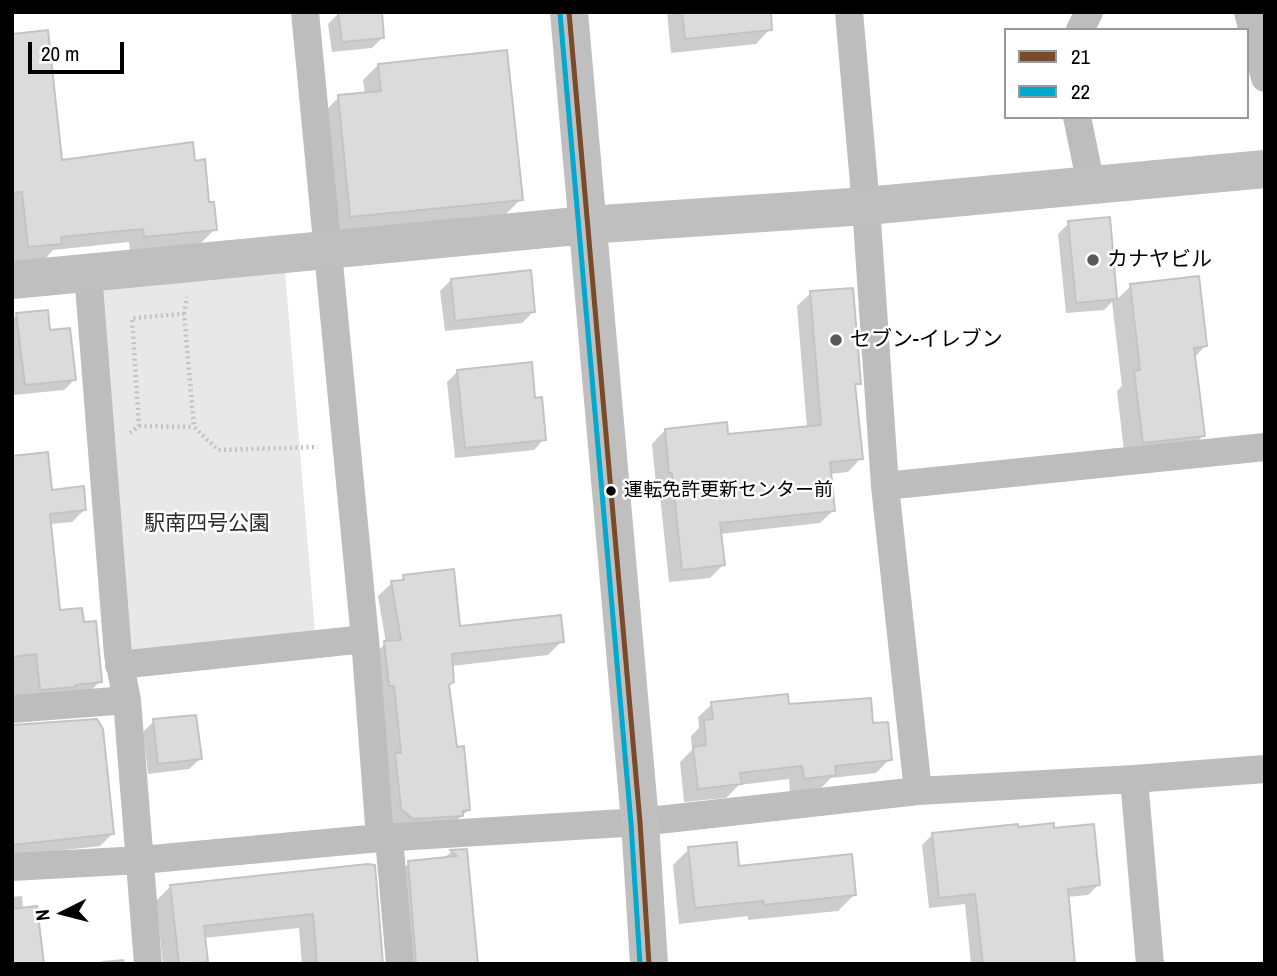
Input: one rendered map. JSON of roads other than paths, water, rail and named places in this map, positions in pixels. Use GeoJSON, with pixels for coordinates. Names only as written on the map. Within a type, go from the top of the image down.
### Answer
{"type":"FeatureCollection","features":[{"type":"Feature","properties":{"kind":"street"},"geometry":{"type":"LineString","coordinates":[[305,12],[384,838],[400,964]]}},
{"type":"Feature","properties":{"kind":"street"},"geometry":{"type":"LineString","coordinates":[[569,12],[640,822],[649,964]]}},
{"type":"Feature","properties":{"kind":"street"},"geometry":{"type":"LineString","coordinates":[[849,12],[866,206],[885,486],[918,791]]}},
{"type":"Feature","properties":{"kind":"street"},"geometry":{"type":"LineString","coordinates":[[1081,28],[1089,12]]}},
{"type":"Feature","properties":{"kind":"street"},"geometry":{"type":"LineString","coordinates":[[1248,12],[1265,78]]}},
{"type":"Feature","properties":{"kind":"street"},"geometry":{"type":"LineString","coordinates":[[1077,119],[1091,185]]}},
{"type":"Feature","properties":{"kind":"street"},"geometry":{"type":"LineString","coordinates":[[12,280],[587,225],[866,206],[1265,169]]}},
{"type":"Feature","properties":{"kind":"street"},"geometry":{"type":"LineString","coordinates":[[88,273],[119,665],[127,700],[148,964]]}},
{"type":"Feature","properties":{"kind":"street"},"geometry":{"type":"LineString","coordinates":[[885,486],[1265,447]]}},
{"type":"Feature","properties":{"kind":"street"},"geometry":{"type":"LineString","coordinates":[[119,665],[365,639]]}},
{"type":"Feature","properties":{"kind":"street"},"geometry":{"type":"LineString","coordinates":[[12,709],[127,700]]}},
{"type":"Feature","properties":{"kind":"street"},"geometry":{"type":"LineString","coordinates":[[12,867],[141,860],[384,838],[640,822],[918,791],[1265,769]]}},
{"type":"Feature","properties":{"kind":"street"},"geometry":{"type":"LineString","coordinates":[[1134,779],[1150,964]]}},
{"type":"Feature","properties":{"kind":"place","name":"カナヤビル"},"geometry":{"type":"Point","coordinates":[1093,260]}},
{"type":"Feature","properties":{"kind":"place","name":"セブン-イレブン"},"geometry":{"type":"Point","coordinates":[836,340]}},
{"type":"Feature","properties":{"kind":"place","name":"運転免許更新センター前"},"geometry":{"type":"Point","coordinates":[611,491]}},
{"type":"Feature","properties":{"kind":"park label","name":"駅南四号公園"},"geometry":{"type":"Point","coordinates":[207,524]}}]}
